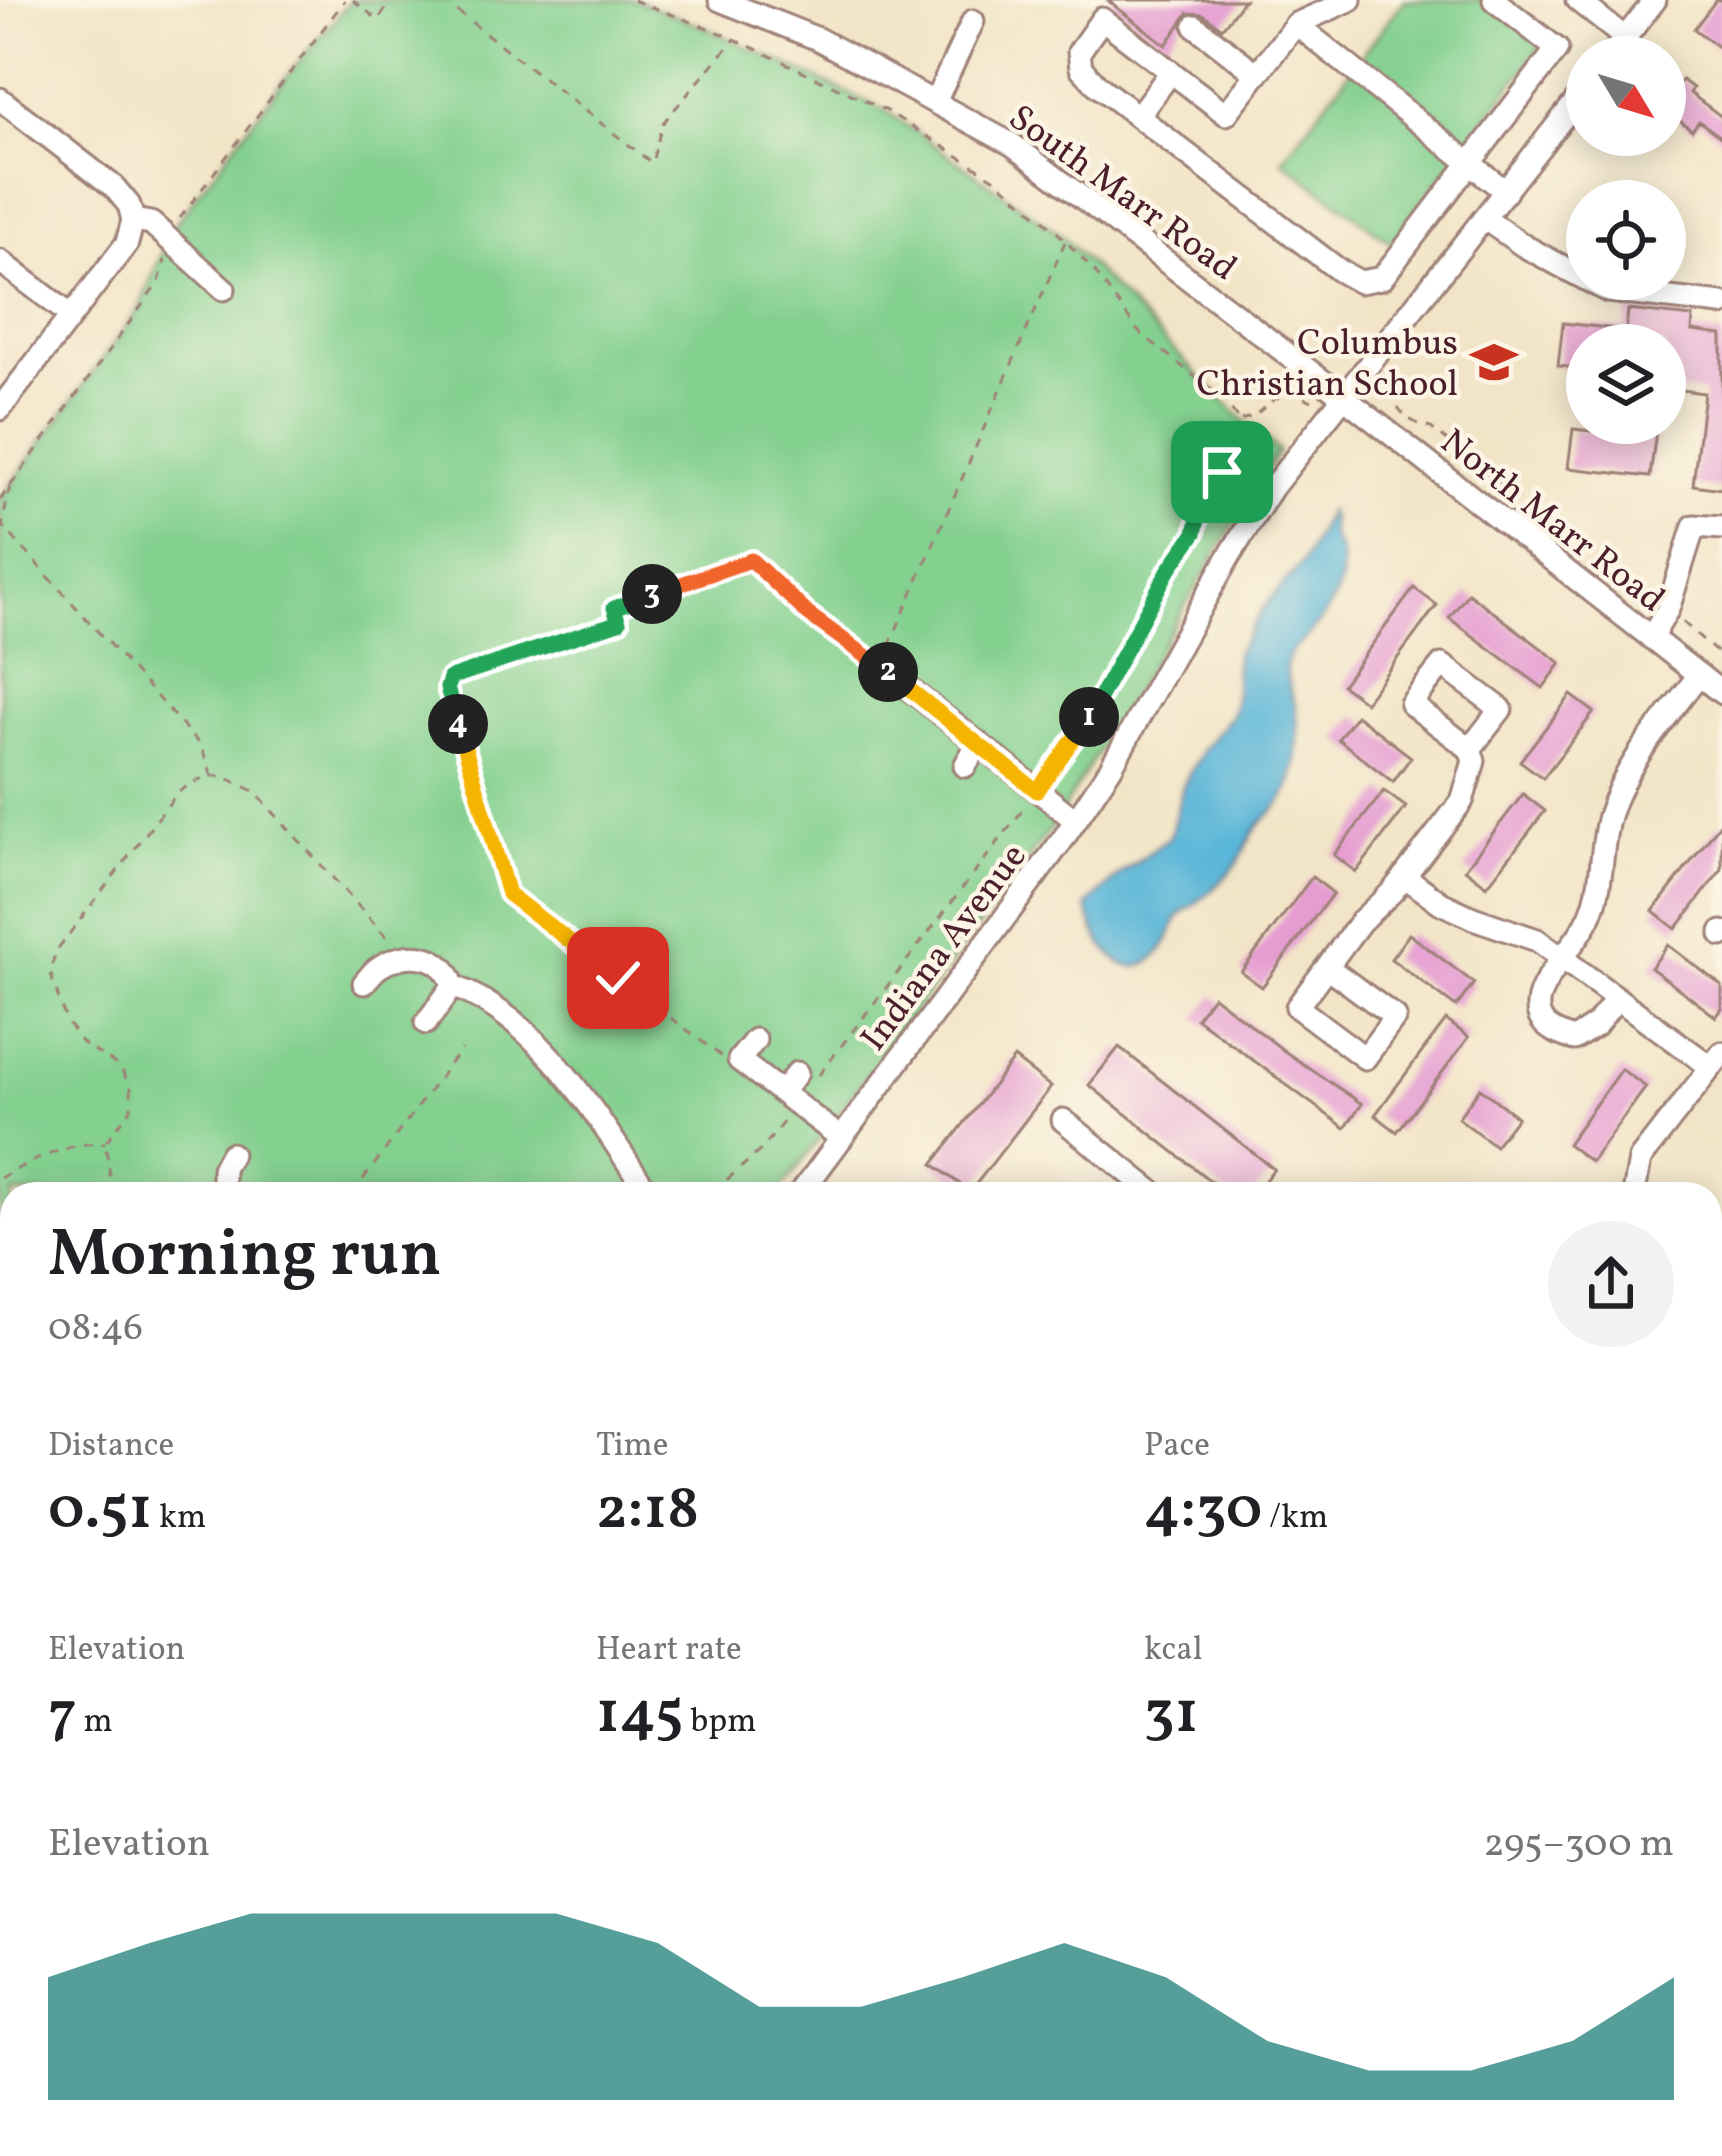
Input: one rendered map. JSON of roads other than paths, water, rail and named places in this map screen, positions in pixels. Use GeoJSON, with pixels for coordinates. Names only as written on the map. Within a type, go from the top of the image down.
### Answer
{"type":"FeatureCollection","features":[{"type":"Feature","properties":{"kind":"street","name":"South Marr Road"},"geometry":{"type":"LineString","coordinates":[[720,0],[818,39],[1013,145],[1346,398]]}},
{"type":"Feature","properties":{"kind":"street"},"geometry":{"type":"LineString","coordinates":[[1350,0],[1296,23],[1226,114],[1102,19],[1078,52],[1081,68],[1098,86],[1360,282],[1382,278],[1557,49],[1494,0]]}},
{"type":"Feature","properties":{"kind":"street"},"geometry":{"type":"LineString","coordinates":[[1576,0],[1622,36]]}},
{"type":"Feature","properties":{"kind":"street"},"geometry":{"type":"LineString","coordinates":[[1627,36],[1655,0]]}},
{"type":"Feature","properties":{"kind":"street"},"geometry":{"type":"LineString","coordinates":[[934,102],[973,21]]}},
{"type":"Feature","properties":{"kind":"street"},"geometry":{"type":"LineString","coordinates":[[1296,23],[1506,191]]}},
{"type":"Feature","properties":{"kind":"street"},"geometry":{"type":"LineString","coordinates":[[1195,26],[1257,74]]}},
{"type":"Feature","properties":{"kind":"street"},"geometry":{"type":"LineString","coordinates":[[1138,116],[1171,72]]}},
{"type":"Feature","properties":{"kind":"street"},"geometry":{"type":"LineString","coordinates":[[0,99],[114,187],[134,220],[127,243],[0,409]]}},
{"type":"Feature","properties":{"kind":"street","name":"Indiana Avenue"},"geometry":{"type":"LineString","coordinates":[[809,1182],[1110,769],[1272,488],[1566,114]]}},
{"type":"Feature","properties":{"kind":"street"},"geometry":{"type":"LineString","coordinates":[[1485,219],[1524,247],[1608,291],[1722,304]]}},
{"type":"Feature","properties":{"kind":"street"},"geometry":{"type":"LineString","coordinates":[[134,220],[152,224],[224,289]]}},
{"type":"Feature","properties":{"kind":"street"},"geometry":{"type":"LineString","coordinates":[[0,261],[70,315]]}},
{"type":"Feature","properties":{"kind":"street","name":"North Marr Road"},"geometry":{"type":"LineString","coordinates":[[1346,398],[1722,693]]}},
{"type":"Feature","properties":{"kind":"street"},"geometry":{"type":"LineString","coordinates":[[1651,638],[1668,609],[1694,526],[1722,528]]}},
{"type":"Feature","properties":{"kind":"street"},"geometry":{"type":"LineString","coordinates":[[880,666],[978,743],[1022,789],[1075,820]]}},
{"type":"Feature","properties":{"kind":"street"},"geometry":{"type":"LineString","coordinates":[[1617,998],[1596,1025],[1574,1039],[1556,1034],[1543,1022],[1538,1004],[1549,978],[1588,922],[1600,882],[1607,823],[1627,771],[1699,675]]}},
{"type":"Feature","properties":{"kind":"street"},"geometry":{"type":"LineString","coordinates":[[965,766],[978,743]]}},
{"type":"Feature","properties":{"kind":"street"},"geometry":{"type":"LineString","coordinates":[[1327,967],[1396,1017],[1365,1058],[1297,1007],[1361,921],[1392,892],[1462,802],[1474,761],[1470,749]]}},
{"type":"Feature","properties":{"kind":"street"},"geometry":{"type":"LineString","coordinates":[[1404,876],[1441,903],[1537,940],[1617,998],[1716,1060],[1640,1159],[1636,1182]]}},
{"type":"Feature","properties":{"kind":"street"},"geometry":{"type":"LineString","coordinates":[[364,983],[378,968],[418,956],[437,961],[449,971],[453,986]]}},
{"type":"Feature","properties":{"kind":"street"},"geometry":{"type":"LineString","coordinates":[[426,1023],[453,986]]}},
{"type":"Feature","properties":{"kind":"street"},"geometry":{"type":"LineString","coordinates":[[453,986],[477,995],[509,1018],[561,1067],[642,1182]]}},
{"type":"Feature","properties":{"kind":"street"},"geometry":{"type":"LineString","coordinates":[[755,1040],[739,1060],[842,1138]]}},
{"type":"Feature","properties":{"kind":"street"},"geometry":{"type":"LineString","coordinates":[[789,1098],[797,1072]]}},
{"type":"Feature","properties":{"kind":"street"},"geometry":{"type":"LineString","coordinates":[[1063,1120],[1140,1182]]}},
{"type":"Feature","properties":{"kind":"street"},"geometry":{"type":"LineString","coordinates":[[223,1182],[231,1154]]}},
{"type":"Feature","properties":{"kind":"water"},"geometry":{"type":"Polygon","coordinates":[[[1328,511],[1341,576],[1329,608],[1286,664],[1298,729],[1288,790],[1255,830],[1232,870],[1181,914],[1164,947],[1151,961],[1127,965],[1105,948],[1087,906],[1170,837],[1190,772],[1231,716],[1236,653],[1264,607],[1303,562],[1328,511]]]}},
{"type":"Feature","properties":{"kind":"place","name":"Columbus Christian School"},"geometry":{"type":"Point","coordinates":[1494,362]}}]}
